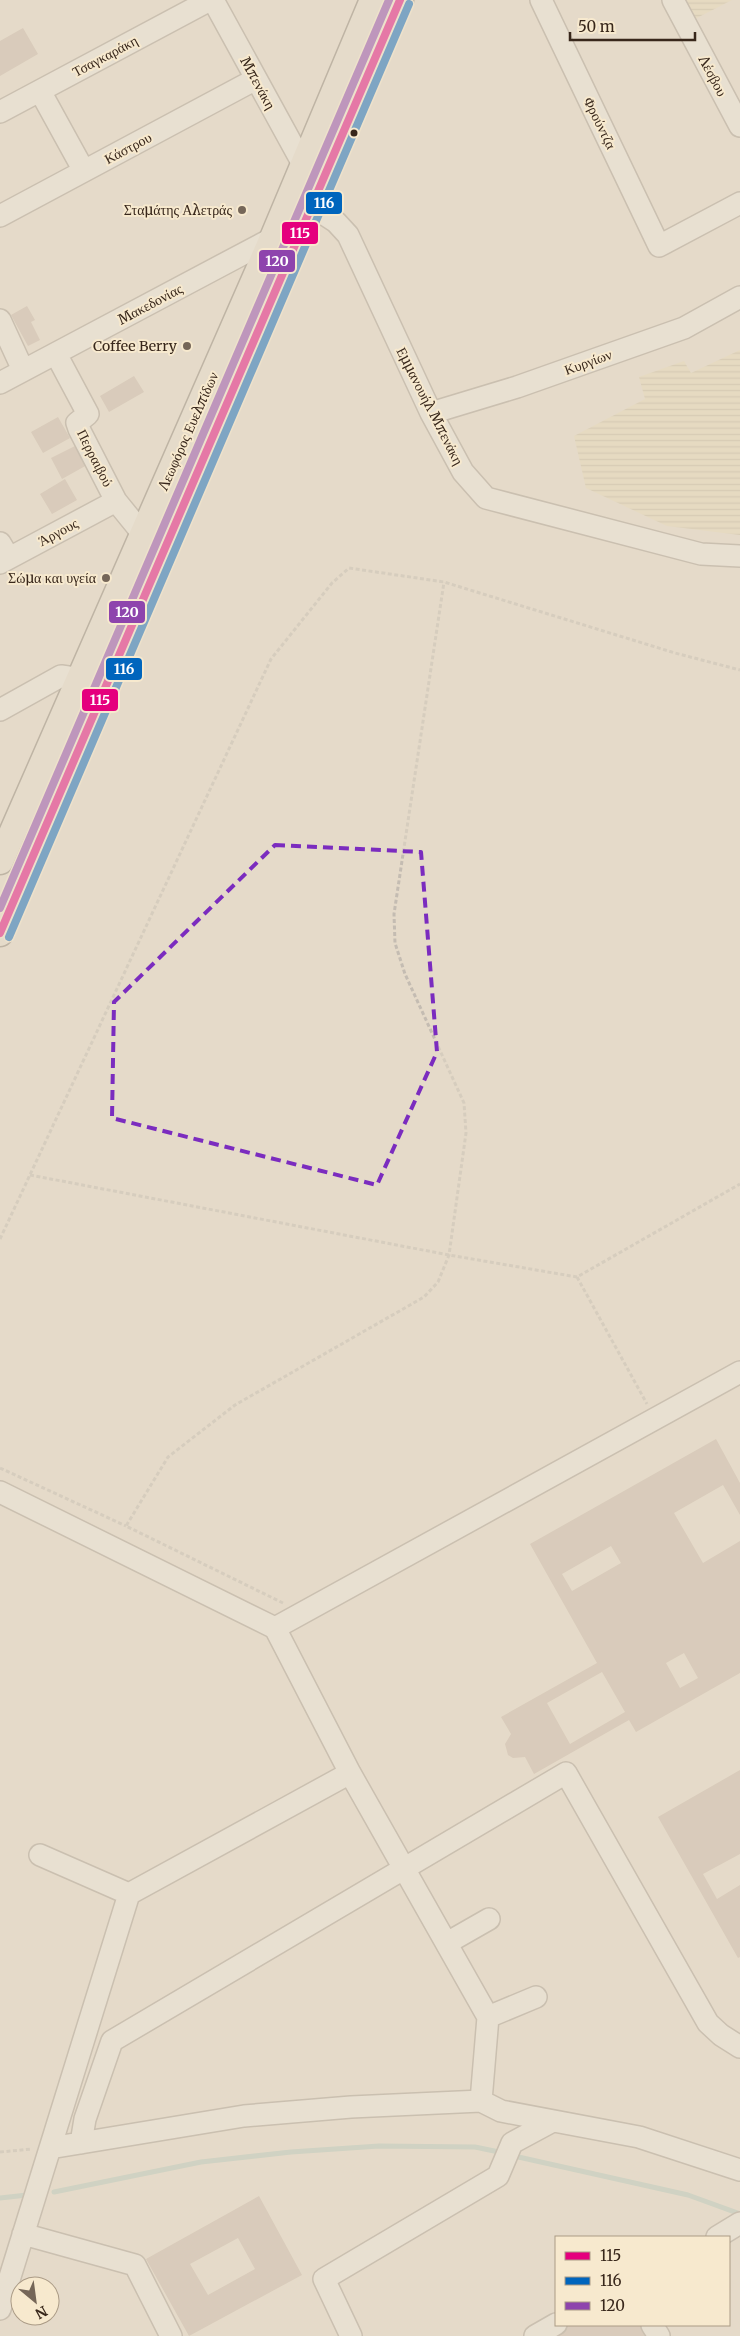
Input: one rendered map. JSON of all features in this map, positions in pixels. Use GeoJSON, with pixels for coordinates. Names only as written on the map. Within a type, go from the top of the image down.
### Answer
{"type":"FeatureCollection","features":[{"type":"Feature","properties":{"kind":"main road","name":"Λεωφόρος Ευελπίδων"},"geometry":{"type":"LineString","coordinates":[[0,861],[273,238],[373,0]]}},
{"type":"Feature","properties":{"kind":"main road","name":"Λεωφόρος Ευελπίδων"},"geometry":{"type":"LineString","coordinates":[[0,933],[313,207],[400,0]]}},
{"type":"Feature","properties":{"kind":"street","name":"Μπενάκη"},"geometry":{"type":"LineString","coordinates":[[211,0],[304,166]]}},
{"type":"Feature","properties":{"kind":"street","name":"Τσαγκαράκη"},"geometry":{"type":"LineString","coordinates":[[0,112],[211,0]]}},
{"type":"Feature","properties":{"kind":"street","name":"Φρούντζα"},"geometry":{"type":"LineString","coordinates":[[541,0],[659,246],[740,203]]}},
{"type":"Feature","properties":{"kind":"street","name":"Λέσβου"},"geometry":{"type":"LineString","coordinates":[[673,0],[740,126]]}},
{"type":"Feature","properties":{"kind":"street","name":"Κάστρου"},"geometry":{"type":"LineString","coordinates":[[0,216],[256,79]]}},
{"type":"Feature","properties":{"kind":"street"},"geometry":{"type":"LineString","coordinates":[[40,91],[84,171]]}},
{"type":"Feature","properties":{"kind":"street","name":"Εμμανουήλ Μπενάκη"},"geometry":{"type":"LineString","coordinates":[[313,207],[336,222],[348,235],[431,413],[463,472],[486,498],[701,554],[733,557]]}},
{"type":"Feature","properties":{"kind":"street","name":"Μακεδονίας"},"geometry":{"type":"LineString","coordinates":[[0,383],[273,238]]}},
{"type":"Feature","properties":{"kind":"street","name":"Κυργίων"},"geometry":{"type":"LineString","coordinates":[[431,413],[517,387],[684,328],[740,297]]}},
{"type":"Feature","properties":{"kind":"street"},"geometry":{"type":"LineString","coordinates":[[0,320],[23,370]]}},
{"type":"Feature","properties":{"kind":"street","name":"Περραιβού"},"geometry":{"type":"LineString","coordinates":[[56,354],[86,407],[88,414],[78,423],[79,429],[116,500],[138,528],[142,537]]}},
{"type":"Feature","properties":{"kind":"street","name":"Άργους"},"geometry":{"type":"LineString","coordinates":[[3,555],[116,500]]}},
{"type":"Feature","properties":{"kind":"street"},"geometry":{"type":"LineString","coordinates":[[0,710],[61,676],[78,682]]}},
{"type":"Feature","properties":{"kind":"street"},"geometry":{"type":"LineString","coordinates":[[283,1623],[740,1372]]}},
{"type":"Feature","properties":{"kind":"street"},"geometry":{"type":"LineString","coordinates":[[0,1492],[283,1623],[350,1773],[488,2017],[481,2101]]}},
{"type":"Feature","properties":{"kind":"street"},"geometry":{"type":"LineString","coordinates":[[0,2310],[129,1894],[350,1773]]}},
{"type":"Feature","properties":{"kind":"street"},"geometry":{"type":"LineString","coordinates":[[81,2143],[86,2119],[112,2041],[566,1773],[708,2023],[721,2035],[740,2047]]}},
{"type":"Feature","properties":{"kind":"street"},"geometry":{"type":"LineString","coordinates":[[40,1855],[129,1894]]}},
{"type":"Feature","properties":{"kind":"street"},"geometry":{"type":"LineString","coordinates":[[447,1943],[489,1919]]}},
{"type":"Feature","properties":{"kind":"street"},"geometry":{"type":"LineString","coordinates":[[488,2017],[536,1997]]}},
{"type":"Feature","properties":{"kind":"street"},"geometry":{"type":"LineString","coordinates":[[50,2148],[244,2116],[351,2107],[481,2101],[501,2111],[551,2122],[639,2137],[740,2170]]}},
{"type":"Feature","properties":{"kind":"street"},"geometry":{"type":"LineString","coordinates":[[350,2336],[324,2279],[498,2176],[512,2143],[551,2122]]}},
{"type":"Feature","properties":{"kind":"street"},"geometry":{"type":"LineString","coordinates":[[720,2236],[740,2224]]}},
{"type":"Feature","properties":{"kind":"street"},"geometry":{"type":"LineString","coordinates":[[23,2234],[135,2265],[171,2336]]}},
{"type":"Feature","properties":{"kind":"street"},"geometry":{"type":"LineString","coordinates":[[535,2336],[555,2325]]}},
{"type":"Feature","properties":{"kind":"path"},"geometry":{"type":"LineString","coordinates":[[0,1239],[272,659],[332,583],[349,568],[444,582],[675,653],[740,670]]}},
{"type":"Feature","properties":{"kind":"path"},"geometry":{"type":"LineString","coordinates":[[126,1526],[168,1457],[235,1405],[424,1297],[438,1282],[449,1255],[466,1133],[464,1103],[405,974],[395,942],[394,914],[444,582]]}},
{"type":"Feature","properties":{"kind":"path"},"geometry":{"type":"LineString","coordinates":[[30,1175],[449,1255],[578,1277],[740,1184]]}},
{"type":"Feature","properties":{"kind":"path"},"geometry":{"type":"LineString","coordinates":[[578,1277],[655,1419]]}},
{"type":"Feature","properties":{"kind":"path"},"geometry":{"type":"LineString","coordinates":[[0,1468],[281,1600],[283,1623]]}},
{"type":"Feature","properties":{"kind":"path"},"geometry":{"type":"LineString","coordinates":[[0,2152],[50,2148]]}},
{"type":"Feature","properties":{"kind":"highlighted area"},"geometry":{"type":"Polygon","coordinates":[[[275,845],[421,852],[437,1052],[377,1185],[112,1118],[114,1002],[275,845]]]}},
{"type":"Feature","properties":{"kind":"shaded area"},"geometry":{"type":"Polygon","coordinates":[[[677,0],[732,0],[689,22],[677,0]]]}},
{"type":"Feature","properties":{"kind":"shaded area"},"geometry":{"type":"Polygon","coordinates":[[[740,350],[740,535],[667,526],[586,488],[574,436],[645,399],[639,377],[684,361],[691,373],[740,350]]]}},
{"type":"Feature","properties":{"kind":"building"},"geometry":{"type":"Polygon","coordinates":[[[23,28],[38,54],[0,76],[0,41],[23,28]]]}},
{"type":"Feature","properties":{"kind":"building"},"geometry":{"type":"Polygon","coordinates":[[[27,306],[35,320],[31,322],[40,340],[28,346],[11,315],[27,306]]]}},
{"type":"Feature","properties":{"kind":"building"},"geometry":{"type":"Polygon","coordinates":[[[134,376],[144,392],[109,412],[100,396],[134,376]]]}},
{"type":"Feature","properties":{"kind":"building"},"geometry":{"type":"Polygon","coordinates":[[[58,417],[70,438],[43,453],[31,432],[58,417]]]}},
{"type":"Feature","properties":{"kind":"building"},"geometry":{"type":"Polygon","coordinates":[[[77,445],[87,465],[62,479],[51,458],[77,445]]]}},
{"type":"Feature","properties":{"kind":"building"},"geometry":{"type":"Polygon","coordinates":[[[65,479],[77,500],[52,514],[40,494],[65,479]]]}},
{"type":"Feature","properties":{"kind":"building"},"geometry":{"type":"Polygon","coordinates":[[[716,1439],[740,1483],[740,1515],[723,1485],[674,1513],[703,1563],[740,1541],[740,1673],[636,1732],[629,1720],[534,1774],[525,1757],[513,1758],[508,1755],[505,1744],[511,1734],[501,1717],[597,1663],[530,1544],[716,1439]],[[611,1546],[562,1574],[572,1591],[621,1563],[611,1546]],[[684,1653],[666,1663],[680,1688],[698,1678],[684,1653]],[[602,1672],[547,1703],[570,1744],[625,1712],[602,1672]]]}},
{"type":"Feature","properties":{"kind":"building"},"geometry":{"type":"Polygon","coordinates":[[[740,1770],[740,1854],[703,1874],[717,1899],[740,1885],[740,1957],[738,1958],[658,1817],[740,1770]]]}},
{"type":"Feature","properties":{"kind":"building"},"geometry":{"type":"Polygon","coordinates":[[[259,2196],[302,2275],[189,2336],[146,2259],[259,2196]],[[238,2238],[190,2264],[208,2295],[255,2269],[238,2238]]]}},
{"type":"Feature","properties":{"kind":"building"},"geometry":{"type":"Polygon","coordinates":[[[561,2326],[647,2326],[652,2336],[543,2336],[561,2326]]]}},
{"type":"Feature","properties":{"kind":"waterway"},"geometry":{"type":"LineString","coordinates":[[54,2192],[201,2162],[291,2152],[379,2146],[475,2147],[499,2152]]}},
{"type":"Feature","properties":{"kind":"waterway"},"geometry":{"type":"LineString","coordinates":[[514,2156],[688,2195],[740,2214]]}},
{"type":"Feature","properties":{"kind":"waterway"},"geometry":{"type":"LineString","coordinates":[[0,2198],[27,2195]]}},
{"type":"Feature","properties":{"kind":"transit line","name":"120"},"geometry":{"type":"LineString","coordinates":[[0,908],[389,0]]}},
{"type":"Feature","properties":{"kind":"transit line","name":"115"},"geometry":{"type":"LineString","coordinates":[[0,933],[400,0]]}},
{"type":"Feature","properties":{"kind":"transit line","name":"116"},"geometry":{"type":"LineString","coordinates":[[9,937],[409,4]]}},
{"type":"Feature","properties":{"kind":"place","name":"Σταμάτης Αλετράς"},"geometry":{"type":"Point","coordinates":[242,210]}},
{"type":"Feature","properties":{"kind":"place","name":"Coffee Berry"},"geometry":{"type":"Point","coordinates":[187,346]}},
{"type":"Feature","properties":{"kind":"place","name":"Σώμα και υγεία"},"geometry":{"type":"Point","coordinates":[106,578]}}]}
